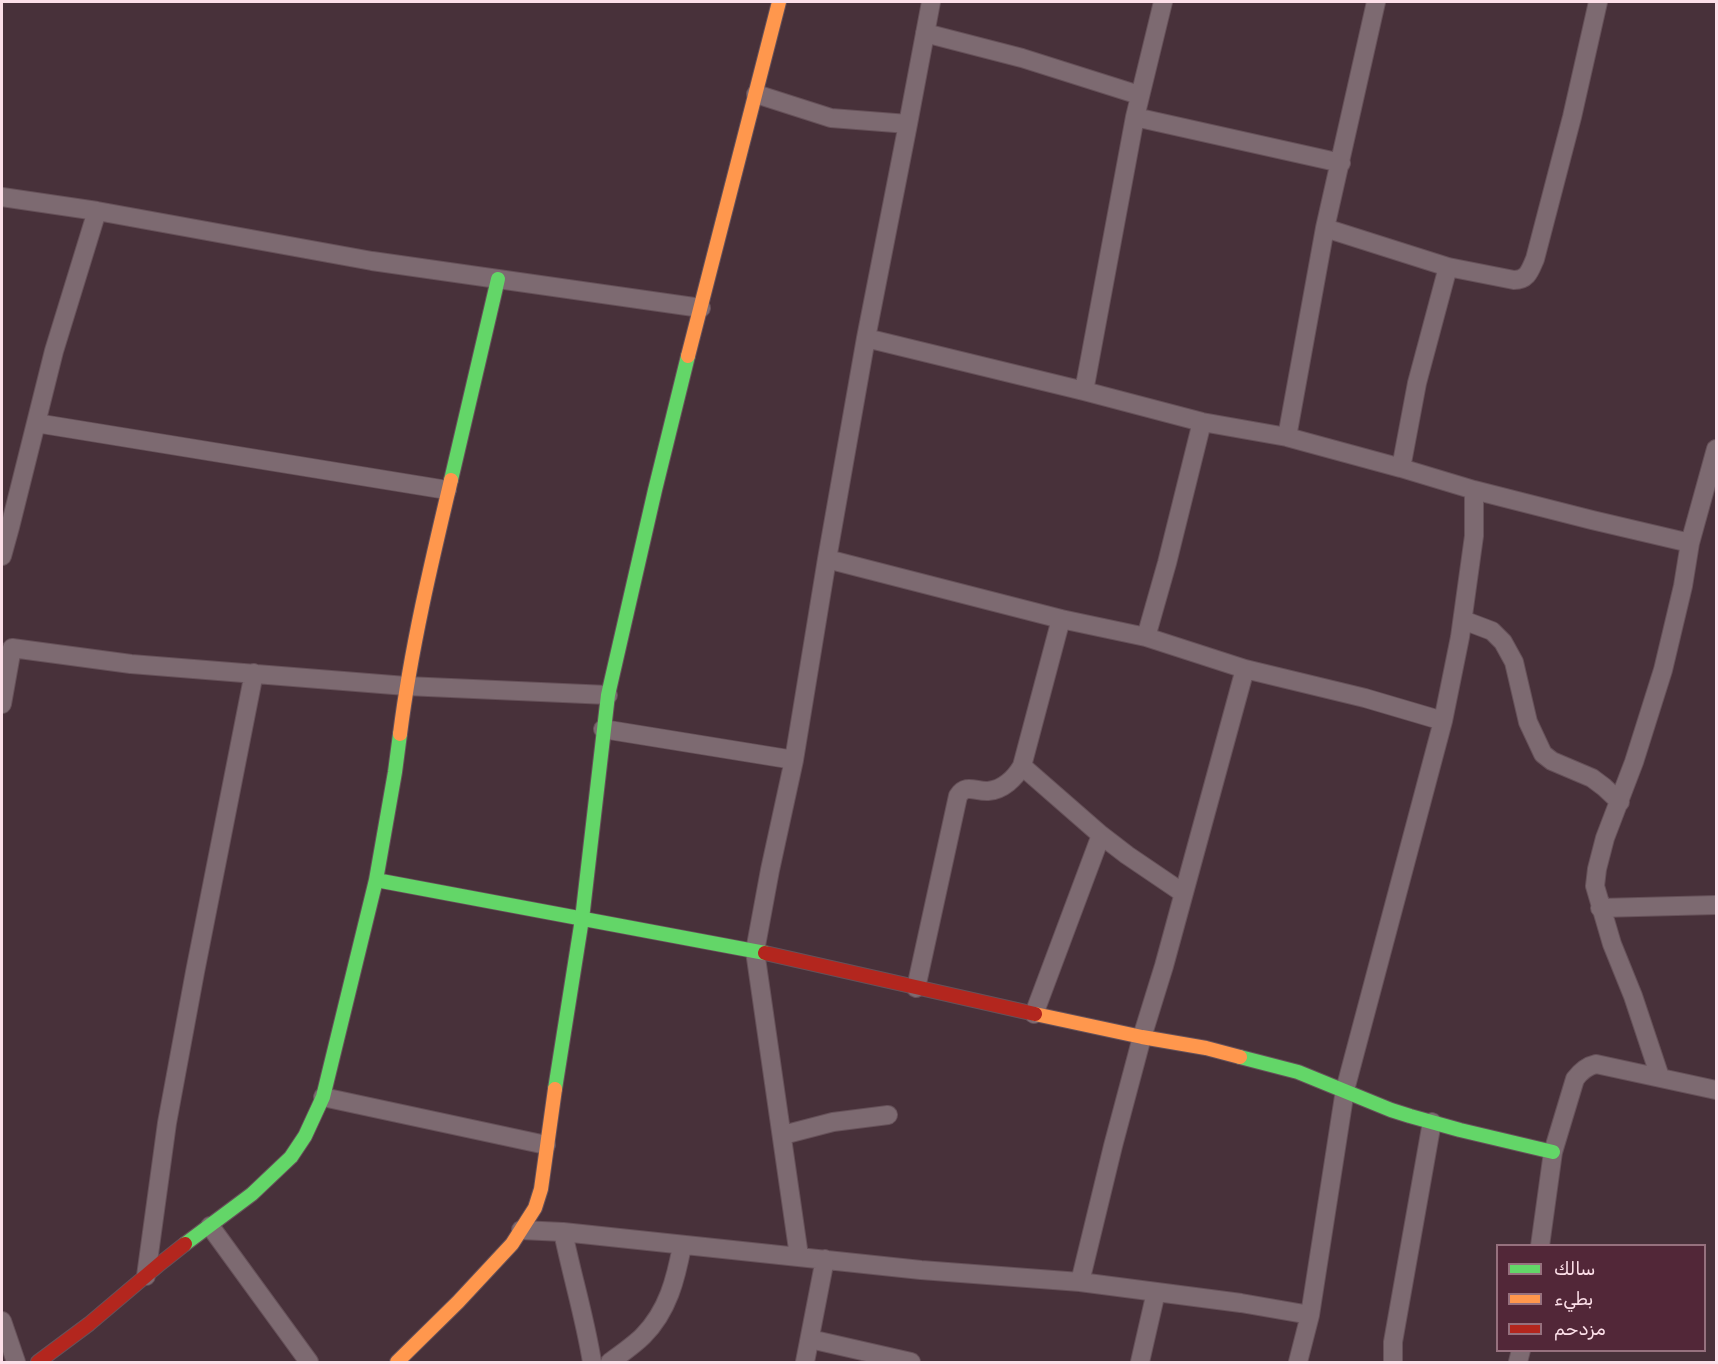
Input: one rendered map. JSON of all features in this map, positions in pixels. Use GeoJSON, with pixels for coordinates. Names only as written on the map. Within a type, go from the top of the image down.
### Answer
{"type":"FeatureCollection","features":[{"type":"Feature","properties":{"kind":"street"},"geometry":{"type":"LineString","coordinates":[[397,1362],[458,1302],[512,1244],[535,1208],[541,1189],[582,919],[608,695],[655,490],[779,2]]}},
{"type":"Feature","properties":{"kind":"street"},"geometry":{"type":"LineString","coordinates":[[799,1256],[755,951],[794,760],[866,338],[930,2]]}},
{"type":"Feature","properties":{"kind":"street"},"geometry":{"type":"LineString","coordinates":[[1084,391],[1139,95],[1163,2]]}},
{"type":"Feature","properties":{"kind":"street"},"geometry":{"type":"LineString","coordinates":[[1287,437],[1325,228],[1376,2]]}},
{"type":"Feature","properties":{"kind":"street"},"geometry":{"type":"LineString","coordinates":[[1325,228],[1448,267],[1514,280],[1527,276],[1535,259],[1572,117],[1598,2]]}},
{"type":"Feature","properties":{"kind":"street"},"geometry":{"type":"LineString","coordinates":[[925,33],[1022,58],[1139,95]]}},
{"type":"Feature","properties":{"kind":"street"},"geometry":{"type":"LineString","coordinates":[[756,94],[831,118],[908,124]]}},
{"type":"Feature","properties":{"kind":"street"},"geometry":{"type":"LineString","coordinates":[[1135,117],[1341,163]]}},
{"type":"Feature","properties":{"kind":"street"},"geometry":{"type":"LineString","coordinates":[[2,197],[98,211],[372,261],[701,308]]}},
{"type":"Feature","properties":{"kind":"street"},"geometry":{"type":"LineString","coordinates":[[2,556],[54,351],[98,211]]}},
{"type":"Feature","properties":{"kind":"street"},"geometry":{"type":"LineString","coordinates":[[1401,468],[1418,383],[1448,267]]}},
{"type":"Feature","properties":{"kind":"street"},"geometry":{"type":"LineString","coordinates":[[38,1362],[252,1194],[291,1157],[305,1136],[323,1097],[376,880],[395,771],[406,686],[426,584],[498,279]]}},
{"type":"Feature","properties":{"kind":"street"},"geometry":{"type":"LineString","coordinates":[[866,338],[1202,422],[1287,437],[1474,490],[1690,543]]}},
{"type":"Feature","properties":{"kind":"street"},"geometry":{"type":"LineString","coordinates":[[1146,637],[1202,422]]}},
{"type":"Feature","properties":{"kind":"street"},"geometry":{"type":"LineString","coordinates":[[36,423],[447,490]]}},
{"type":"Feature","properties":{"kind":"street"},"geometry":{"type":"LineString","coordinates":[[1660,1077],[1600,908],[1595,886],[1596,869],[1605,838],[1634,762],[1663,670],[1683,586],[1690,543],[1716,449]]}},
{"type":"Feature","properties":{"kind":"street"},"geometry":{"type":"LineString","coordinates":[[1298,1362],[1310,1315],[1345,1090],[1443,721],[1463,620],[1474,536],[1474,490]]}},
{"type":"Feature","properties":{"kind":"street"},"geometry":{"type":"LineString","coordinates":[[827,559],[1061,619],[1146,637],[1245,669],[1365,698],[1443,721]]}},
{"type":"Feature","properties":{"kind":"street"},"geometry":{"type":"LineString","coordinates":[[916,988],[959,793],[967,788],[993,790],[1013,780],[1022,766],[1061,619]]}},
{"type":"Feature","properties":{"kind":"street"},"geometry":{"type":"LineString","coordinates":[[1463,620],[1492,631],[1503,642],[1514,662],[1528,722],[1543,754],[1552,761],[1592,778],[1620,802]]}},
{"type":"Feature","properties":{"kind":"street"},"geometry":{"type":"LineString","coordinates":[[2,704],[7,647],[131,664],[406,686],[608,695]]}},
{"type":"Feature","properties":{"kind":"street"},"geometry":{"type":"LineString","coordinates":[[1080,1282],[1142,1037],[1164,966],[1245,669]]}},
{"type":"Feature","properties":{"kind":"street"},"geometry":{"type":"LineString","coordinates":[[146,1276],[167,1123],[254,673]]}},
{"type":"Feature","properties":{"kind":"street"},"geometry":{"type":"LineString","coordinates":[[603,729],[794,760]]}},
{"type":"Feature","properties":{"kind":"street"},"geometry":{"type":"LineString","coordinates":[[1022,766],[1101,835],[1183,893]]}},
{"type":"Feature","properties":{"kind":"street"},"geometry":{"type":"LineString","coordinates":[[1034,1014],[1101,835]]}},
{"type":"Feature","properties":{"kind":"street"},"geometry":{"type":"LineString","coordinates":[[376,880],[755,951],[1034,1014],[1206,1048],[1273,1064],[1345,1090],[1390,1110],[1460,1130],[1553,1152]]}},
{"type":"Feature","properties":{"kind":"street"},"geometry":{"type":"LineString","coordinates":[[1600,908],[1716,905]]}},
{"type":"Feature","properties":{"kind":"street"},"geometry":{"type":"LineString","coordinates":[[1540,1244],[1553,1152],[1575,1079],[1585,1068],[1596,1064],[1716,1090]]}},
{"type":"Feature","properties":{"kind":"street"},"geometry":{"type":"LineString","coordinates":[[323,1097],[546,1145]]}},
{"type":"Feature","properties":{"kind":"street"},"geometry":{"type":"LineString","coordinates":[[783,1135],[833,1122],[888,1115]]}},
{"type":"Feature","properties":{"kind":"street"},"geometry":{"type":"LineString","coordinates":[[1393,1362],[1393,1342],[1432,1122]]}},
{"type":"Feature","properties":{"kind":"street"},"geometry":{"type":"LineString","coordinates":[[210,1226],[309,1362]]}},
{"type":"Feature","properties":{"kind":"street"},"geometry":{"type":"LineString","coordinates":[[521,1230],[563,1232],[921,1270],[1080,1282],[1241,1303],[1310,1315]]}},
{"type":"Feature","properties":{"kind":"street"},"geometry":{"type":"LineString","coordinates":[[563,1232],[586,1324],[592,1362]]}},
{"type":"Feature","properties":{"kind":"street"},"geometry":{"type":"LineString","coordinates":[[610,1362],[643,1336],[662,1311],[673,1285],[682,1245]]}},
{"type":"Feature","properties":{"kind":"street"},"geometry":{"type":"LineString","coordinates":[[806,1362],[825,1259]]}},
{"type":"Feature","properties":{"kind":"street"},"geometry":{"type":"LineString","coordinates":[[1140,1362],[1156,1292]]}},
{"type":"Feature","properties":{"kind":"street"},"geometry":{"type":"LineString","coordinates":[[2,1321],[16,1362]]}},
{"type":"Feature","properties":{"kind":"street"},"geometry":{"type":"LineString","coordinates":[[810,1339],[911,1362]]}},
{"type":"Feature","properties":{"kind":"traffic: fast"},"geometry":{"type":"LineString","coordinates":[[451,480],[498,279]]}},
{"type":"Feature","properties":{"kind":"traffic: fast"},"geometry":{"type":"LineString","coordinates":[[555,1089],[582,919],[608,695],[688,356]]}},
{"type":"Feature","properties":{"kind":"traffic: fast"},"geometry":{"type":"LineString","coordinates":[[185,1244],[252,1194],[291,1157],[305,1136],[323,1097],[376,880],[400,734]]}},
{"type":"Feature","properties":{"kind":"traffic: fast"},"geometry":{"type":"LineString","coordinates":[[376,880],[765,953]]}},
{"type":"Feature","properties":{"kind":"traffic: fast"},"geometry":{"type":"LineString","coordinates":[[1240,1057],[1298,1072],[1410,1116],[1553,1152]]}},
{"type":"Feature","properties":{"kind":"traffic: slow"},"geometry":{"type":"LineString","coordinates":[[688,356],[779,2]]}},
{"type":"Feature","properties":{"kind":"traffic: slow"},"geometry":{"type":"LineString","coordinates":[[400,734],[416,638],[451,480]]}},
{"type":"Feature","properties":{"kind":"traffic: slow"},"geometry":{"type":"LineString","coordinates":[[1035,1014],[1206,1048],[1240,1057]]}},
{"type":"Feature","properties":{"kind":"traffic: slow"},"geometry":{"type":"LineString","coordinates":[[397,1362],[458,1302],[512,1244],[535,1208],[541,1189],[555,1089]]}},
{"type":"Feature","properties":{"kind":"traffic: jam"},"geometry":{"type":"LineString","coordinates":[[765,953],[1035,1014]]}},
{"type":"Feature","properties":{"kind":"traffic: jam"},"geometry":{"type":"LineString","coordinates":[[38,1362],[89,1324],[185,1244]]}}]}
